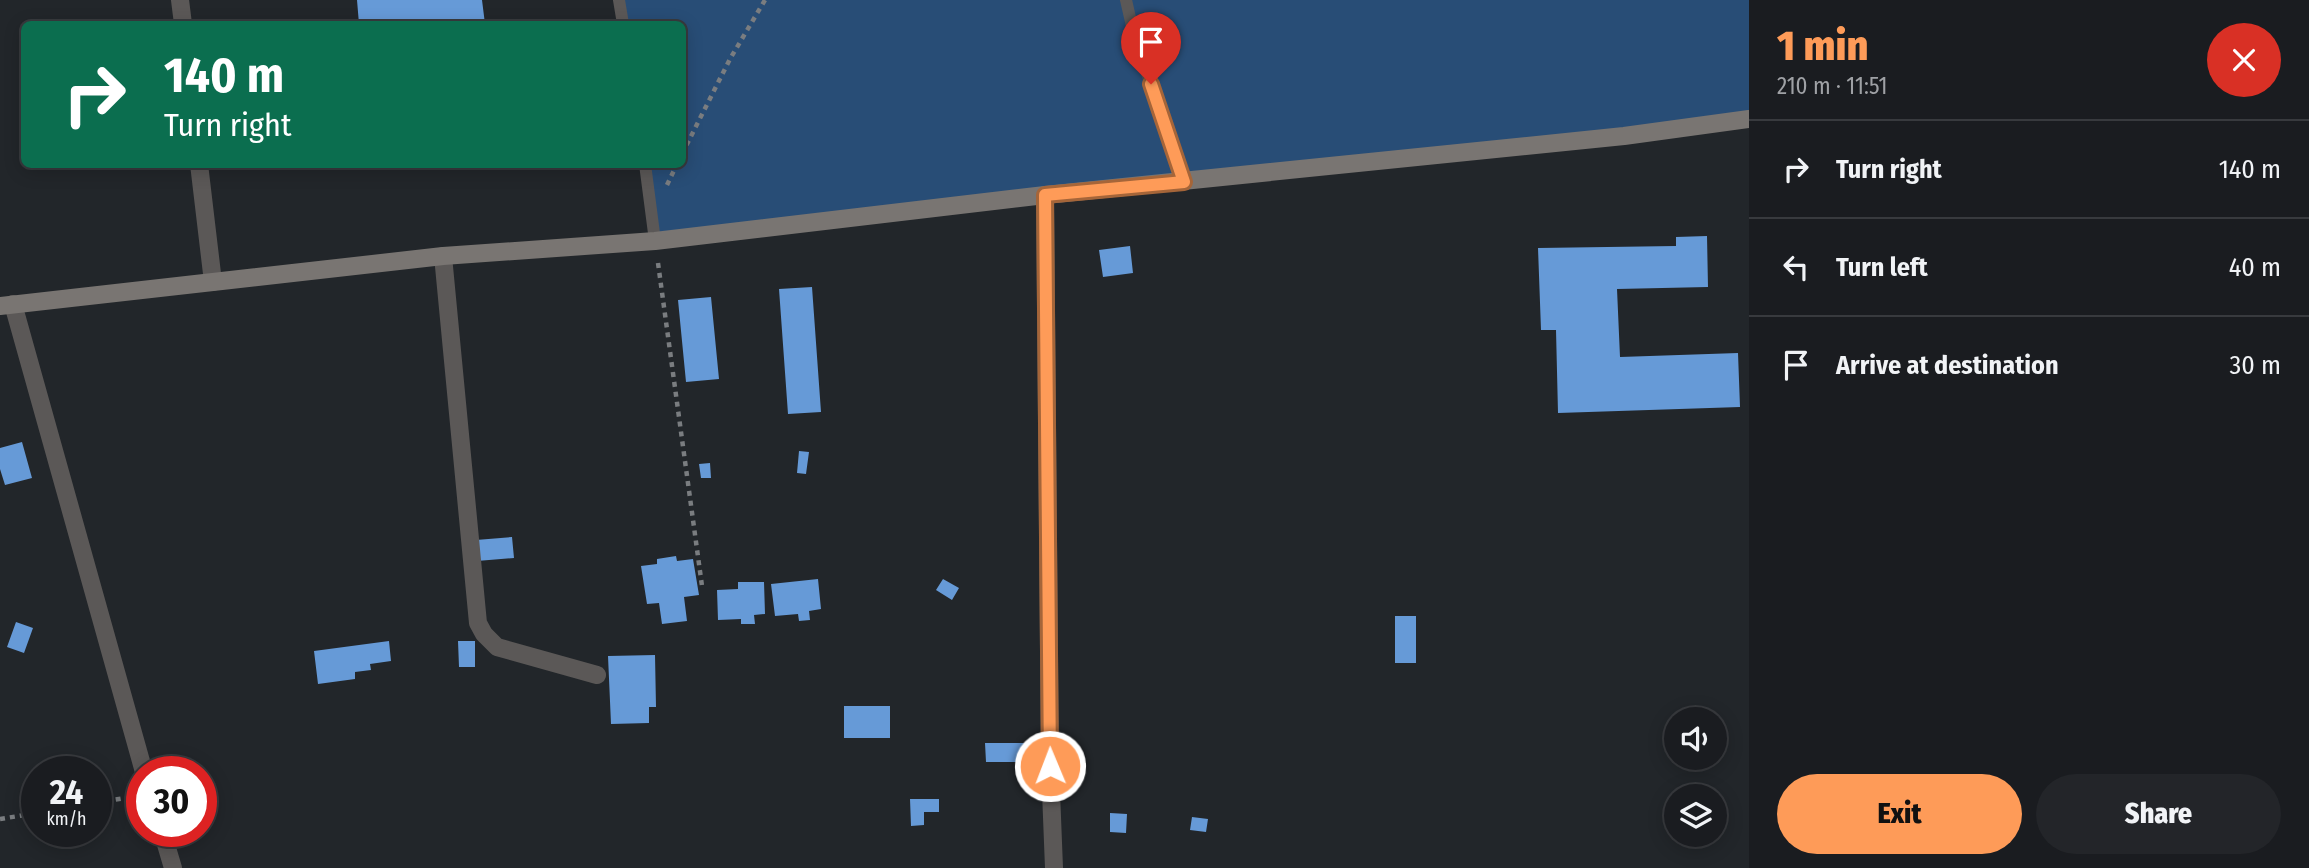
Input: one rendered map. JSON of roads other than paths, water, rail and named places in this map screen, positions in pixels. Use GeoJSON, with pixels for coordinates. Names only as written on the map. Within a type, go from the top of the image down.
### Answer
{"type":"FeatureCollection","features":[{"type":"Feature","properties":{"kind":"main road"},"geometry":{"type":"LineString","coordinates":[[7,305],[443,256],[655,241],[1045,195],[1624,136],[1749,119]]}},
{"type":"Feature","properties":{"kind":"street"},"geometry":{"type":"LineString","coordinates":[[180,0],[183,21]]}},
{"type":"Feature","properties":{"kind":"street"},"geometry":{"type":"LineString","coordinates":[[199,168],[213,282]]}},
{"type":"Feature","properties":{"kind":"street"},"geometry":{"type":"LineString","coordinates":[[1045,195],[1050,766],[1054,868]]}},
{"type":"Feature","properties":{"kind":"street"},"geometry":{"type":"LineString","coordinates":[[443,256],[478,622],[484,635],[497,646],[597,675]]}},
{"type":"Feature","properties":{"kind":"street"},"geometry":{"type":"LineString","coordinates":[[7,305],[139,756]]}},
{"type":"Feature","properties":{"kind":"street"},"geometry":{"type":"LineString","coordinates":[[167,847],[173,868]]}},
{"type":"Feature","properties":{"kind":"lane"},"geometry":{"type":"LineString","coordinates":[[620,0],[623,21]]}},
{"type":"Feature","properties":{"kind":"lane"},"geometry":{"type":"LineString","coordinates":[[1126,0],[1134,35],[1184,182]]}},
{"type":"Feature","properties":{"kind":"lane"},"geometry":{"type":"LineString","coordinates":[[646,168],[655,241]]}}]}
